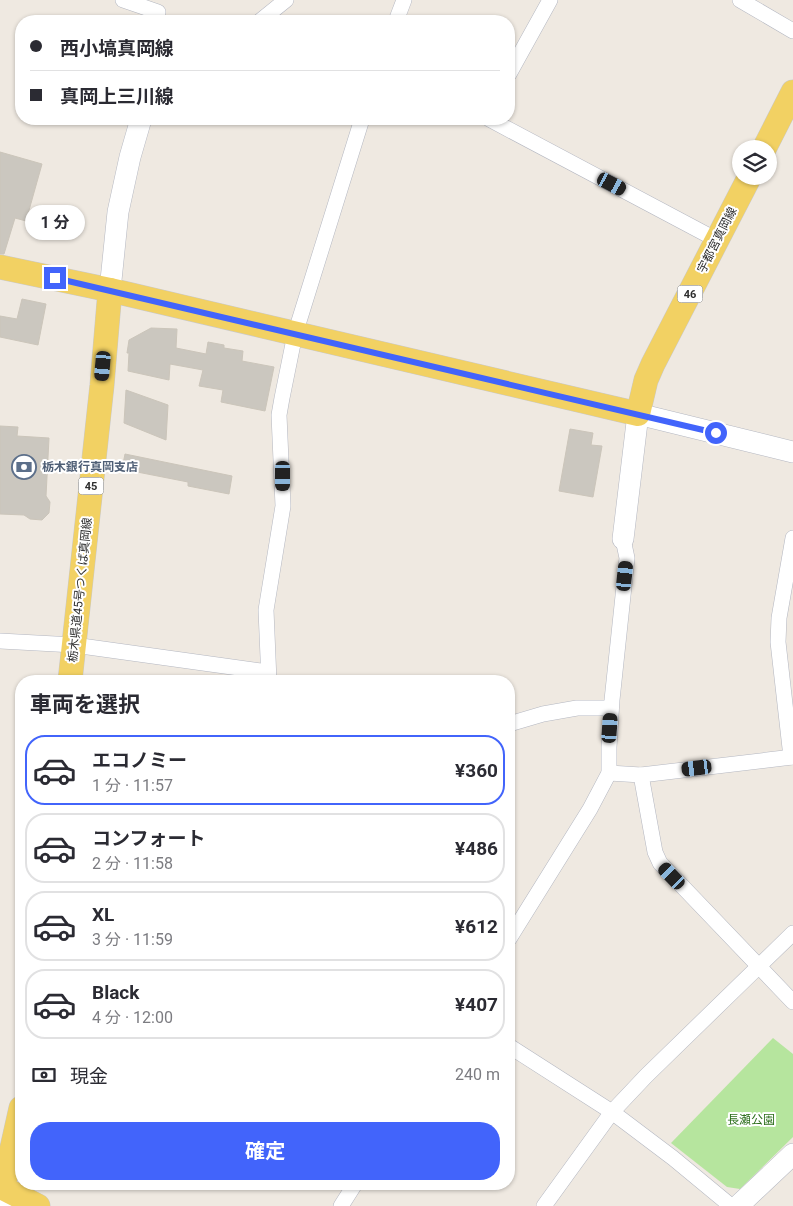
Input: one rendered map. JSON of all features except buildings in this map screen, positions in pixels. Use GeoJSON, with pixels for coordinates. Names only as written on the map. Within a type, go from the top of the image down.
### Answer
{"type":"FeatureCollection","features":[{"type":"Feature","properties":{"kind":"main road"},"geometry":{"type":"LineString","coordinates":[[769,140],[793,92]]}},
{"type":"Feature","properties":{"kind":"main road","name":"宇都宮真岡線"},"geometry":{"type":"LineString","coordinates":[[638,414],[646,380],[745,185]]}},
{"type":"Feature","properties":{"kind":"main road"},"geometry":{"type":"LineString","coordinates":[[0,266],[638,414]]}},
{"type":"Feature","properties":{"kind":"main road","name":"栃木県道45号つくば真岡線"},"geometry":{"type":"LineString","coordinates":[[71,675],[102,385],[110,290]]}},
{"type":"Feature","properties":{"kind":"main road"},"geometry":{"type":"LineString","coordinates":[[15,1136],[2,1197],[38,1206]]}},
{"type":"Feature","properties":{"kind":"street"},"geometry":{"type":"LineString","coordinates":[[123,0],[158,11]]}},
{"type":"Feature","properties":{"kind":"street"},"geometry":{"type":"LineString","coordinates":[[267,15],[286,0]]}},
{"type":"Feature","properties":{"kind":"street"},"geometry":{"type":"LineString","coordinates":[[398,15],[404,0]]}},
{"type":"Feature","properties":{"kind":"street"},"geometry":{"type":"LineString","coordinates":[[515,63],[550,0]]}},
{"type":"Feature","properties":{"kind":"street"},"geometry":{"type":"LineString","coordinates":[[740,0],[793,31]]}},
{"type":"Feature","properties":{"kind":"street"},"geometry":{"type":"LineString","coordinates":[[110,290],[118,212],[139,125]]}},
{"type":"Feature","properties":{"kind":"street"},"geometry":{"type":"LineString","coordinates":[[268,675],[266,610],[283,506],[279,415],[295,334],[360,125]]}},
{"type":"Feature","properties":{"kind":"street"},"geometry":{"type":"LineString","coordinates":[[500,125],[717,240]]}},
{"type":"Feature","properties":{"kind":"street"},"geometry":{"type":"LineString","coordinates":[[515,929],[590,808],[609,773],[611,708],[627,558],[623,539],[638,414],[793,452]]}},
{"type":"Feature","properties":{"kind":"street"},"geometry":{"type":"LineString","coordinates":[[609,773],[641,775],[792,757],[778,642],[779,618],[793,538]]}},
{"type":"Feature","properties":{"kind":"street"},"geometry":{"type":"LineString","coordinates":[[778,642],[793,639]]}},
{"type":"Feature","properties":{"kind":"street"},"geometry":{"type":"LineString","coordinates":[[0,641],[74,645],[256,675]]}},
{"type":"Feature","properties":{"kind":"street"},"geometry":{"type":"LineString","coordinates":[[515,722],[543,714],[577,708],[611,708]]}},
{"type":"Feature","properties":{"kind":"street"},"geometry":{"type":"LineString","coordinates":[[641,775],[655,852],[660,863],[793,1002]]}},
{"type":"Feature","properties":{"kind":"street"},"geometry":{"type":"LineString","coordinates":[[544,1206],[612,1112],[646,1076],[793,934]]}},
{"type":"Feature","properties":{"kind":"street"},"geometry":{"type":"LineString","coordinates":[[515,1050],[612,1112],[673,1158],[731,1206]]}},
{"type":"Feature","properties":{"kind":"street"},"geometry":{"type":"LineString","coordinates":[[738,1206],[793,1154]]}},
{"type":"Feature","properties":{"kind":"street"},"geometry":{"type":"LineString","coordinates":[[341,1206],[351,1190]]}},
{"type":"Feature","properties":{"kind":"green space","name":"長瀬公園"},"geometry":{"type":"Polygon","coordinates":[[[773,1038],[793,1054],[793,1137],[740,1189],[727,1187],[671,1143],[773,1038]]]}},
{"type":"Feature","properties":{"kind":"place","name":"栃木銀行真岡支店"},"geometry":{"type":"Point","coordinates":[24,467]}},
{"type":"Feature","properties":{"kind":"route"},"geometry":{"type":"LineString","coordinates":[[55,278],[716,433]]}}]}
